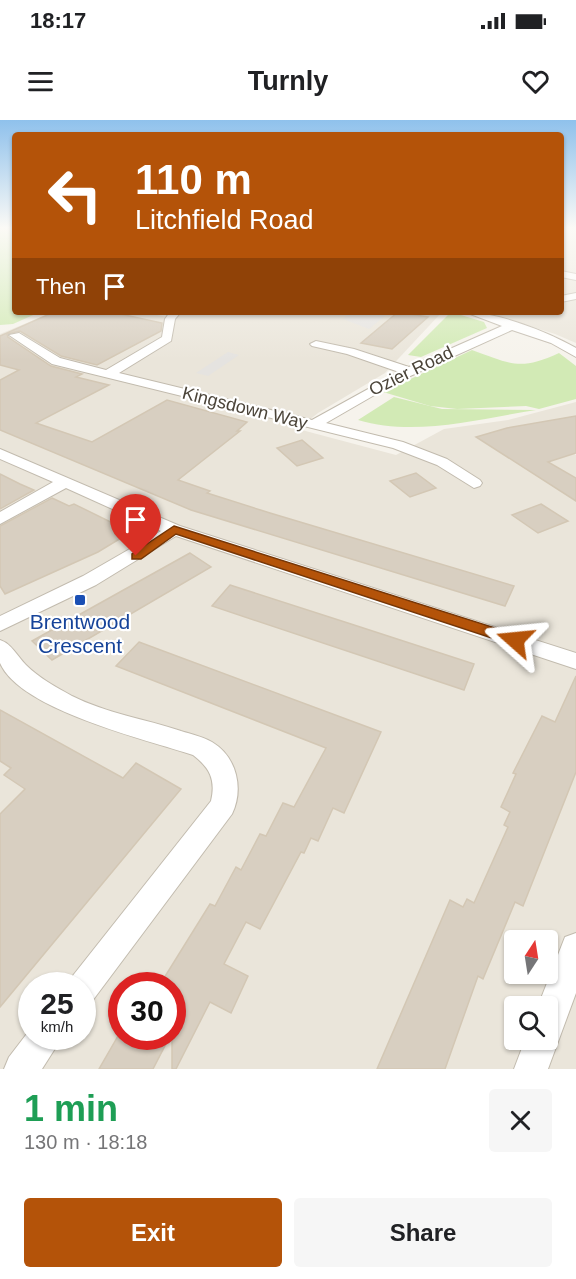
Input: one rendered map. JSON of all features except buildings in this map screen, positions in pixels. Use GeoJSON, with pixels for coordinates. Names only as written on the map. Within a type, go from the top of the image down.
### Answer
{"type":"FeatureCollection","features":[{"type":"Feature","properties":{"kind":"street"},"geometry":{"type":"LineString","coordinates":[[108,374],[167,339],[170,319],[173,315]]}},
{"type":"Feature","properties":{"kind":"street"},"geometry":{"type":"LineString","coordinates":[[479,315],[555,341],[576,353]]}},
{"type":"Feature","properties":{"kind":"street"},"geometry":{"type":"LineString","coordinates":[[491,319],[502,315]]}},
{"type":"Feature","properties":{"kind":"street","name":"Ozier Road"},"geometry":{"type":"LineString","coordinates":[[313,425],[352,400],[408,371],[512,326]]}},
{"type":"Feature","properties":{"kind":"street","name":"Kingsdown Way"},"geometry":{"type":"LineString","coordinates":[[15,335],[56,361],[399,445],[442,462],[474,483]]}},
{"type":"Feature","properties":{"kind":"street"},"geometry":{"type":"LineString","coordinates":[[316,344],[351,351],[408,371]]}},
{"type":"Feature","properties":{"kind":"street"},"geometry":{"type":"LineString","coordinates":[[0,453],[174,530],[576,661]]}},
{"type":"Feature","properties":{"kind":"street"},"geometry":{"type":"LineString","coordinates":[[0,519],[66,482]]}},
{"type":"Feature","properties":{"kind":"street"},"geometry":{"type":"LineString","coordinates":[[0,624],[74,591],[136,556],[174,530]]}},
{"type":"Feature","properties":{"kind":"street"},"geometry":{"type":"LineString","coordinates":[[0,648],[10,664],[33,683],[66,704],[102,719],[202,748],[214,756],[223,769],[227,794],[223,806],[95,972]]}},
{"type":"Feature","properties":{"kind":"street"},"geometry":{"type":"LineString","coordinates":[[558,998],[576,948]]}},
{"type":"Feature","properties":{"kind":"street"},"geometry":{"type":"LineString","coordinates":[[21,1069],[35,1050]]}},
{"type":"Feature","properties":{"kind":"street"},"geometry":{"type":"LineString","coordinates":[[531,1069],[538,1050]]}},
{"type":"Feature","properties":{"kind":"shaded area"},"geometry":{"type":"Polygon","coordinates":[[[564,271],[576,271],[576,343],[495,315],[564,315],[564,271]]]}},
{"type":"Feature","properties":{"kind":"shaded area"},"geometry":{"type":"Polygon","coordinates":[[[46,315],[157,315],[176,319],[180,315],[439,315],[385,373],[318,413],[298,429],[396,455],[444,429],[508,420],[576,402],[576,444],[565,448],[576,455],[576,1069],[0,1069],[0,334],[46,315]]]}},
{"type":"Feature","properties":{"kind":"shaded area"},"geometry":{"type":"Polygon","coordinates":[[[348,315],[386,315],[369,329],[343,319],[348,315]]]}},
{"type":"Feature","properties":{"kind":"shaded area"},"geometry":{"type":"Polygon","coordinates":[[[228,352],[239,355],[208,376],[196,373],[228,352]]]}},
{"type":"Feature","properties":{"kind":"green space"},"geometry":{"type":"Polygon","coordinates":[[[0,271],[12,271],[12,315],[33,315],[13,324],[0,325],[0,271]]]}},
{"type":"Feature","properties":{"kind":"green space"},"geometry":{"type":"Polygon","coordinates":[[[448,315],[461,315],[484,322],[487,328],[421,357],[408,355],[448,315]]]}},
{"type":"Feature","properties":{"kind":"green space"},"geometry":{"type":"Polygon","coordinates":[[[472,350],[516,364],[546,359],[559,353],[576,366],[576,399],[539,409],[526,406],[457,409],[430,406],[383,392],[472,350]]]}},
{"type":"Feature","properties":{"kind":"green space"},"geometry":{"type":"Polygon","coordinates":[[[394,397],[442,409],[536,410],[470,422],[424,427],[380,425],[358,420],[394,397]]]}},
{"type":"Feature","properties":{"kind":"place","name":"Brentwood Crescent"},"geometry":{"type":"Point","coordinates":[80,600]}},
{"type":"Feature","properties":{"kind":"route"},"geometry":{"type":"LineString","coordinates":[[136,556],[174,530],[515,640]]}}]}
